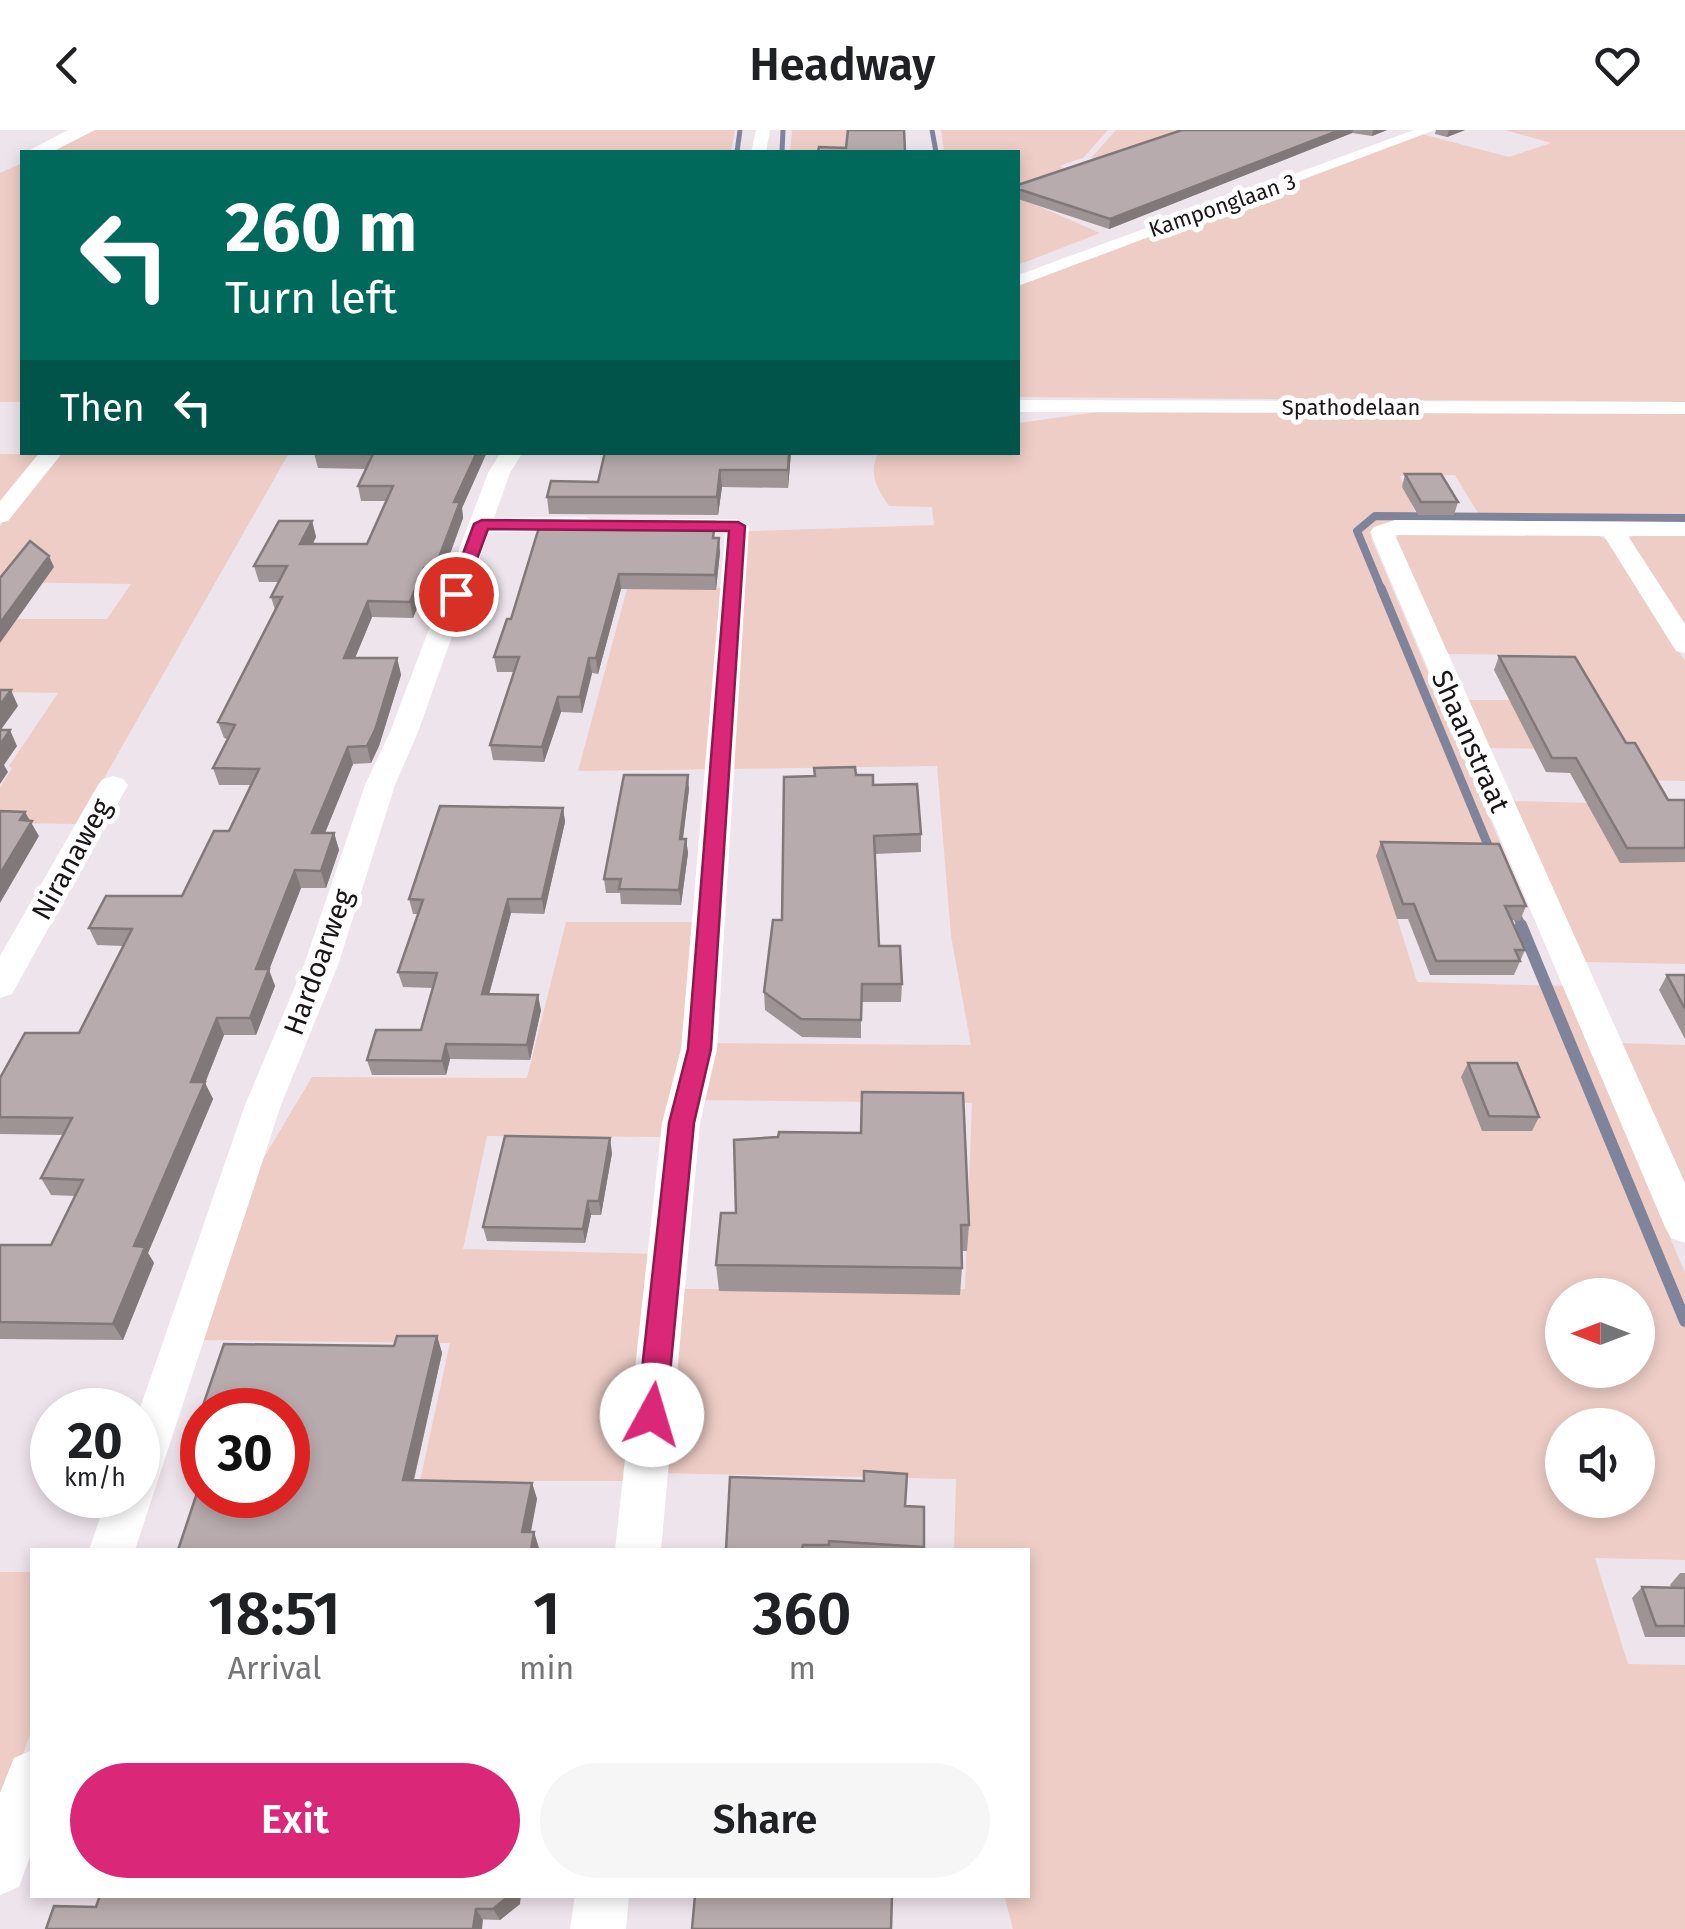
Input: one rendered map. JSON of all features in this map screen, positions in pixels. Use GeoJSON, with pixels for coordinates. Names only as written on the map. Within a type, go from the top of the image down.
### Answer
{"type":"FeatureCollection","features":[{"type":"Feature","properties":{"kind":"street"},"geometry":{"type":"LineString","coordinates":[[40,150],[85,130]]}},
{"type":"Feature","properties":{"kind":"street","name":"Kamponglaan 3"},"geometry":{"type":"LineString","coordinates":[[1020,280],[1428,130]]}},
{"type":"Feature","properties":{"kind":"street","name":"Spathodelaan"},"geometry":{"type":"LineString","coordinates":[[1020,406],[1685,408]]}},
{"type":"Feature","properties":{"kind":"street"},"geometry":{"type":"LineString","coordinates":[[0,516],[50,455]]}},
{"type":"Feature","properties":{"kind":"street","name":"Hardoarweg"},"geometry":{"type":"LineString","coordinates":[[160,1411],[262,1105],[321,966],[380,785],[499,474],[510,455]]}},
{"type":"Feature","properties":{"kind":"street"},"geometry":{"type":"LineString","coordinates":[[482,524],[738,526],[699,1049],[682,1123],[638,1548]]}},
{"type":"Feature","properties":{"kind":"street","name":"Shaanstraat"},"geometry":{"type":"LineString","coordinates":[[1685,529],[1395,527],[1382,532],[1685,1227]]}},
{"type":"Feature","properties":{"kind":"street"},"geometry":{"type":"LineString","coordinates":[[1611,528],[1685,644]]}},
{"type":"Feature","properties":{"kind":"street","name":"Niranaweg"},"geometry":{"type":"LineString","coordinates":[[0,986],[113,784]]}},
{"type":"Feature","properties":{"kind":"street"},"geometry":{"type":"LineString","coordinates":[[113,1548],[124,1518]]}},
{"type":"Feature","properties":{"kind":"street"},"geometry":{"type":"LineString","coordinates":[[0,1868],[30,1782]]}},
{"type":"Feature","properties":{"kind":"street"},"geometry":{"type":"LineString","coordinates":[[598,1929],[602,1898]]}},
{"type":"Feature","properties":{"kind":"shaded area"},"geometry":{"type":"Polygon","coordinates":[[[93,130],[735,130],[731,150],[49,150],[93,130]]]}},
{"type":"Feature","properties":{"kind":"shaded area"},"geometry":{"type":"Polygon","coordinates":[[[792,130],[876,130],[865,150],[790,150],[792,130]]]}},
{"type":"Feature","properties":{"kind":"shaded area"},"geometry":{"type":"Polygon","coordinates":[[[941,130],[1108,130],[1083,158],[1059,166],[1069,170],[1096,163],[1091,158],[1116,130],[1197,130],[1020,193],[1020,150],[944,150],[941,130]]]}},
{"type":"Feature","properties":{"kind":"shaded area"},"geometry":{"type":"Polygon","coordinates":[[[1505,130],[1685,130],[1685,402],[1020,397],[1020,280],[1422,134],[1509,157],[1551,143],[1505,130]]]}},
{"type":"Feature","properties":{"kind":"shaded area"},"geometry":{"type":"Polygon","coordinates":[[[20,164],[20,402],[0,402],[0,173],[20,164]]]}},
{"type":"Feature","properties":{"kind":"shaded area"},"geometry":{"type":"Polygon","coordinates":[[[1020,198],[1100,233],[1020,264],[1020,198]]]}},
{"type":"Feature","properties":{"kind":"shaded area"},"geometry":{"type":"Polygon","coordinates":[[[1127,408],[1685,410],[1685,524],[1484,523],[1455,475],[1400,476],[1419,522],[1374,531],[1371,538],[1506,857],[1377,854],[1417,982],[1564,986],[1685,1273],[1685,1560],[1595,1558],[1628,1664],[1685,1665],[1685,1929],[1013,1929],[1005,1898],[1030,1898],[1030,1548],[954,1548],[956,1479],[656,1473],[676,1289],[965,1289],[972,1103],[700,1100],[711,1043],[971,1045],[951,936],[937,766],[578,771],[627,589],[721,588],[727,532],[934,525],[932,507],[889,506],[874,474],[877,455],[1020,455],[1020,423],[1127,408]]]}},
{"type":"Feature","properties":{"kind":"shaded area"},"geometry":{"type":"Polygon","coordinates":[[[0,454],[40,455],[0,505],[0,454]]]}},
{"type":"Feature","properties":{"kind":"shaded area"},"geometry":{"type":"Polygon","coordinates":[[[59,455],[288,455],[78,824],[0,823],[0,788],[12,768],[9,766],[58,693],[0,692],[0,619],[107,619],[131,584],[0,582],[0,526],[59,455]]]}},
{"type":"Feature","properties":{"kind":"shaded area"},"geometry":{"type":"Polygon","coordinates":[[[1399,535],[1597,535],[1611,542],[1685,661],[1685,781],[1625,780],[1610,750],[1489,748],[1469,700],[1582,700],[1557,655],[1447,654],[1392,541],[1399,535]]]}},
{"type":"Feature","properties":{"kind":"shaded area"},"geometry":{"type":"Polygon","coordinates":[[[1685,535],[1685,627],[1629,543],[1630,537],[1685,535]]]}},
{"type":"Feature","properties":{"kind":"shaded area"},"geometry":{"type":"Polygon","coordinates":[[[1513,801],[1638,804],[1685,853],[1685,964],[1585,962],[1513,801]]]}},
{"type":"Feature","properties":{"kind":"shaded area"},"geometry":{"type":"Polygon","coordinates":[[[566,922],[703,922],[670,1137],[487,1136],[463,1249],[658,1254],[630,1481],[420,1481],[450,1343],[199,1340],[250,1181],[312,1077],[527,1078],[566,922]]]}},
{"type":"Feature","properties":{"kind":"shaded area"},"geometry":{"type":"Polygon","coordinates":[[[1618,1043],[1685,1045],[1685,1194],[1618,1043]]]}},
{"type":"Feature","properties":{"kind":"shaded area"},"geometry":{"type":"Polygon","coordinates":[[[0,1572],[30,1572],[30,1735],[0,1820],[0,1572]]]}},
{"type":"Feature","properties":{"kind":"building"},"geometry":{"type":"Polygon","coordinates":[[[848,130],[904,130],[905,150],[818,150],[846,148],[848,130]]]}},
{"type":"Feature","properties":{"kind":"building"},"geometry":{"type":"Polygon","coordinates":[[[1182,130],[1340,130],[1110,219],[1020,190],[1020,184],[1182,130]]]}},
{"type":"Feature","properties":{"kind":"building"},"geometry":{"type":"Polygon","coordinates":[[[373,455],[476,455],[454,502],[460,502],[435,568],[424,568],[410,602],[368,601],[344,658],[397,658],[375,730],[367,746],[348,747],[312,833],[334,833],[321,871],[295,870],[256,969],[269,969],[250,1018],[217,1018],[191,1082],[205,1082],[134,1246],[145,1247],[113,1324],[0,1322],[0,1245],[51,1245],[83,1180],[41,1178],[72,1118],[0,1117],[0,1078],[25,1033],[79,1033],[132,929],[89,928],[106,896],[182,896],[214,831],[229,831],[259,769],[213,768],[235,725],[218,722],[282,597],[271,597],[287,566],[254,566],[279,521],[312,521],[300,544],[367,544],[393,486],[358,486],[373,455]]]}},
{"type":"Feature","properties":{"kind":"building"},"geometry":{"type":"Polygon","coordinates":[[[604,455],[789,455],[788,470],[720,470],[717,497],[547,497],[551,481],[598,482],[604,455]]]}},
{"type":"Feature","properties":{"kind":"building"},"geometry":{"type":"Polygon","coordinates":[[[1405,474],[1441,474],[1458,502],[1421,502],[1405,474]]]}},
{"type":"Feature","properties":{"kind":"building"},"geometry":{"type":"Polygon","coordinates":[[[541,521],[715,522],[713,538],[719,538],[715,575],[619,574],[596,658],[589,658],[580,697],[558,697],[542,747],[490,745],[519,657],[494,657],[507,619],[511,619],[541,521]]]}},
{"type":"Feature","properties":{"kind":"building"},"geometry":{"type":"Polygon","coordinates":[[[30,541],[49,556],[0,623],[0,578],[30,541]]]}},
{"type":"Feature","properties":{"kind":"building"},"geometry":{"type":"Polygon","coordinates":[[[1499,656],[1575,657],[1626,743],[1635,743],[1668,800],[1685,800],[1685,848],[1627,848],[1576,758],[1552,758],[1499,656]]]}},
{"type":"Feature","properties":{"kind":"building"},"geometry":{"type":"Polygon","coordinates":[[[0,690],[11,690],[0,705],[0,690]]]}},
{"type":"Feature","properties":{"kind":"building"},"geometry":{"type":"Polygon","coordinates":[[[0,730],[10,730],[0,745],[0,730]]]}},
{"type":"Feature","properties":{"kind":"building"},"geometry":{"type":"Polygon","coordinates":[[[855,767],[856,775],[873,775],[873,785],[917,784],[921,834],[874,836],[879,946],[900,946],[902,984],[862,984],[861,1020],[801,1019],[764,992],[773,920],[782,920],[784,777],[815,776],[814,768],[855,767]]]}},
{"type":"Feature","properties":{"kind":"building"},"geometry":{"type":"Polygon","coordinates":[[[624,775],[688,775],[679,890],[619,889],[621,879],[604,879],[624,775]]]}},
{"type":"Feature","properties":{"kind":"building"},"geometry":{"type":"Polygon","coordinates":[[[440,806],[563,808],[542,899],[508,899],[482,994],[538,995],[527,1045],[446,1044],[442,1061],[367,1060],[376,1030],[421,1030],[437,973],[398,972],[423,900],[409,899],[440,806]]]}},
{"type":"Feature","properties":{"kind":"building"},"geometry":{"type":"Polygon","coordinates":[[[0,811],[25,812],[20,820],[32,821],[0,874],[0,811]]]}},
{"type":"Feature","properties":{"kind":"building"},"geometry":{"type":"Polygon","coordinates":[[[1381,842],[1499,844],[1526,906],[1505,906],[1525,950],[1515,950],[1520,961],[1436,961],[1414,904],[1403,904],[1381,842]]]}},
{"type":"Feature","properties":{"kind":"building"},"geometry":{"type":"Polygon","coordinates":[[[1667,975],[1685,975],[1685,1009],[1667,975]]]}},
{"type":"Feature","properties":{"kind":"building"},"geometry":{"type":"Polygon","coordinates":[[[1468,1063],[1517,1063],[1539,1117],[1489,1116],[1468,1063]]]}},
{"type":"Feature","properties":{"kind":"building"},"geometry":{"type":"Polygon","coordinates":[[[862,1092],[963,1093],[969,1225],[961,1225],[962,1268],[716,1265],[721,1213],[736,1213],[734,1140],[778,1137],[779,1132],[861,1133],[862,1092]]]}},
{"type":"Feature","properties":{"kind":"building"},"geometry":{"type":"Polygon","coordinates":[[[505,1136],[610,1138],[599,1201],[588,1201],[583,1229],[483,1227],[505,1136]]]}},
{"type":"Feature","properties":{"kind":"building"},"geometry":{"type":"Polygon","coordinates":[[[397,1336],[437,1336],[403,1480],[532,1483],[522,1532],[534,1532],[531,1548],[179,1548],[189,1518],[310,1518],[310,1388],[209,1388],[224,1344],[394,1346],[397,1336]]]}},
{"type":"Feature","properties":{"kind":"building"},"geometry":{"type":"Polygon","coordinates":[[[864,1471],[907,1474],[905,1506],[924,1507],[924,1547],[829,1541],[829,1545],[802,1548],[726,1548],[730,1477],[864,1481],[864,1471]]]}},
{"type":"Feature","properties":{"kind":"building"},"geometry":{"type":"Polygon","coordinates":[[[1642,1587],[1685,1588],[1685,1626],[1656,1626],[1642,1587]]]}},
{"type":"Feature","properties":{"kind":"building"},"geometry":{"type":"Polygon","coordinates":[[[99,1898],[506,1898],[493,1909],[476,1909],[473,1929],[46,1929],[54,1906],[96,1907],[99,1898]]]}},
{"type":"Feature","properties":{"kind":"building"},"geometry":{"type":"Polygon","coordinates":[[[695,1898],[892,1898],[891,1929],[692,1929],[695,1898]]]}},
{"type":"Feature","properties":{"kind":"waterway"},"geometry":{"type":"LineString","coordinates":[[737,150],[740,130]]}},
{"type":"Feature","properties":{"kind":"waterway"},"geometry":{"type":"LineString","coordinates":[[782,150],[783,130]]}},
{"type":"Feature","properties":{"kind":"waterway"},"geometry":{"type":"LineString","coordinates":[[932,130],[936,150]]}},
{"type":"Feature","properties":{"kind":"waterway"},"geometry":{"type":"LineString","coordinates":[[1382,591],[1357,531],[1375,516],[1685,518]]}},
{"type":"Feature","properties":{"kind":"waterway"},"geometry":{"type":"LineString","coordinates":[[1381,588],[1492,855]]}},
{"type":"Feature","properties":{"kind":"waterway"},"geometry":{"type":"LineString","coordinates":[[1514,909],[1522,927]]}},
{"type":"Feature","properties":{"kind":"waterway"},"geometry":{"type":"LineString","coordinates":[[1521,925],[1685,1321]]}},
{"type":"Feature","properties":{"kind":"route"},"geometry":{"type":"LineString","coordinates":[[456,594],[482,524],[738,526],[699,1049],[682,1123],[652,1415]]}}]}
